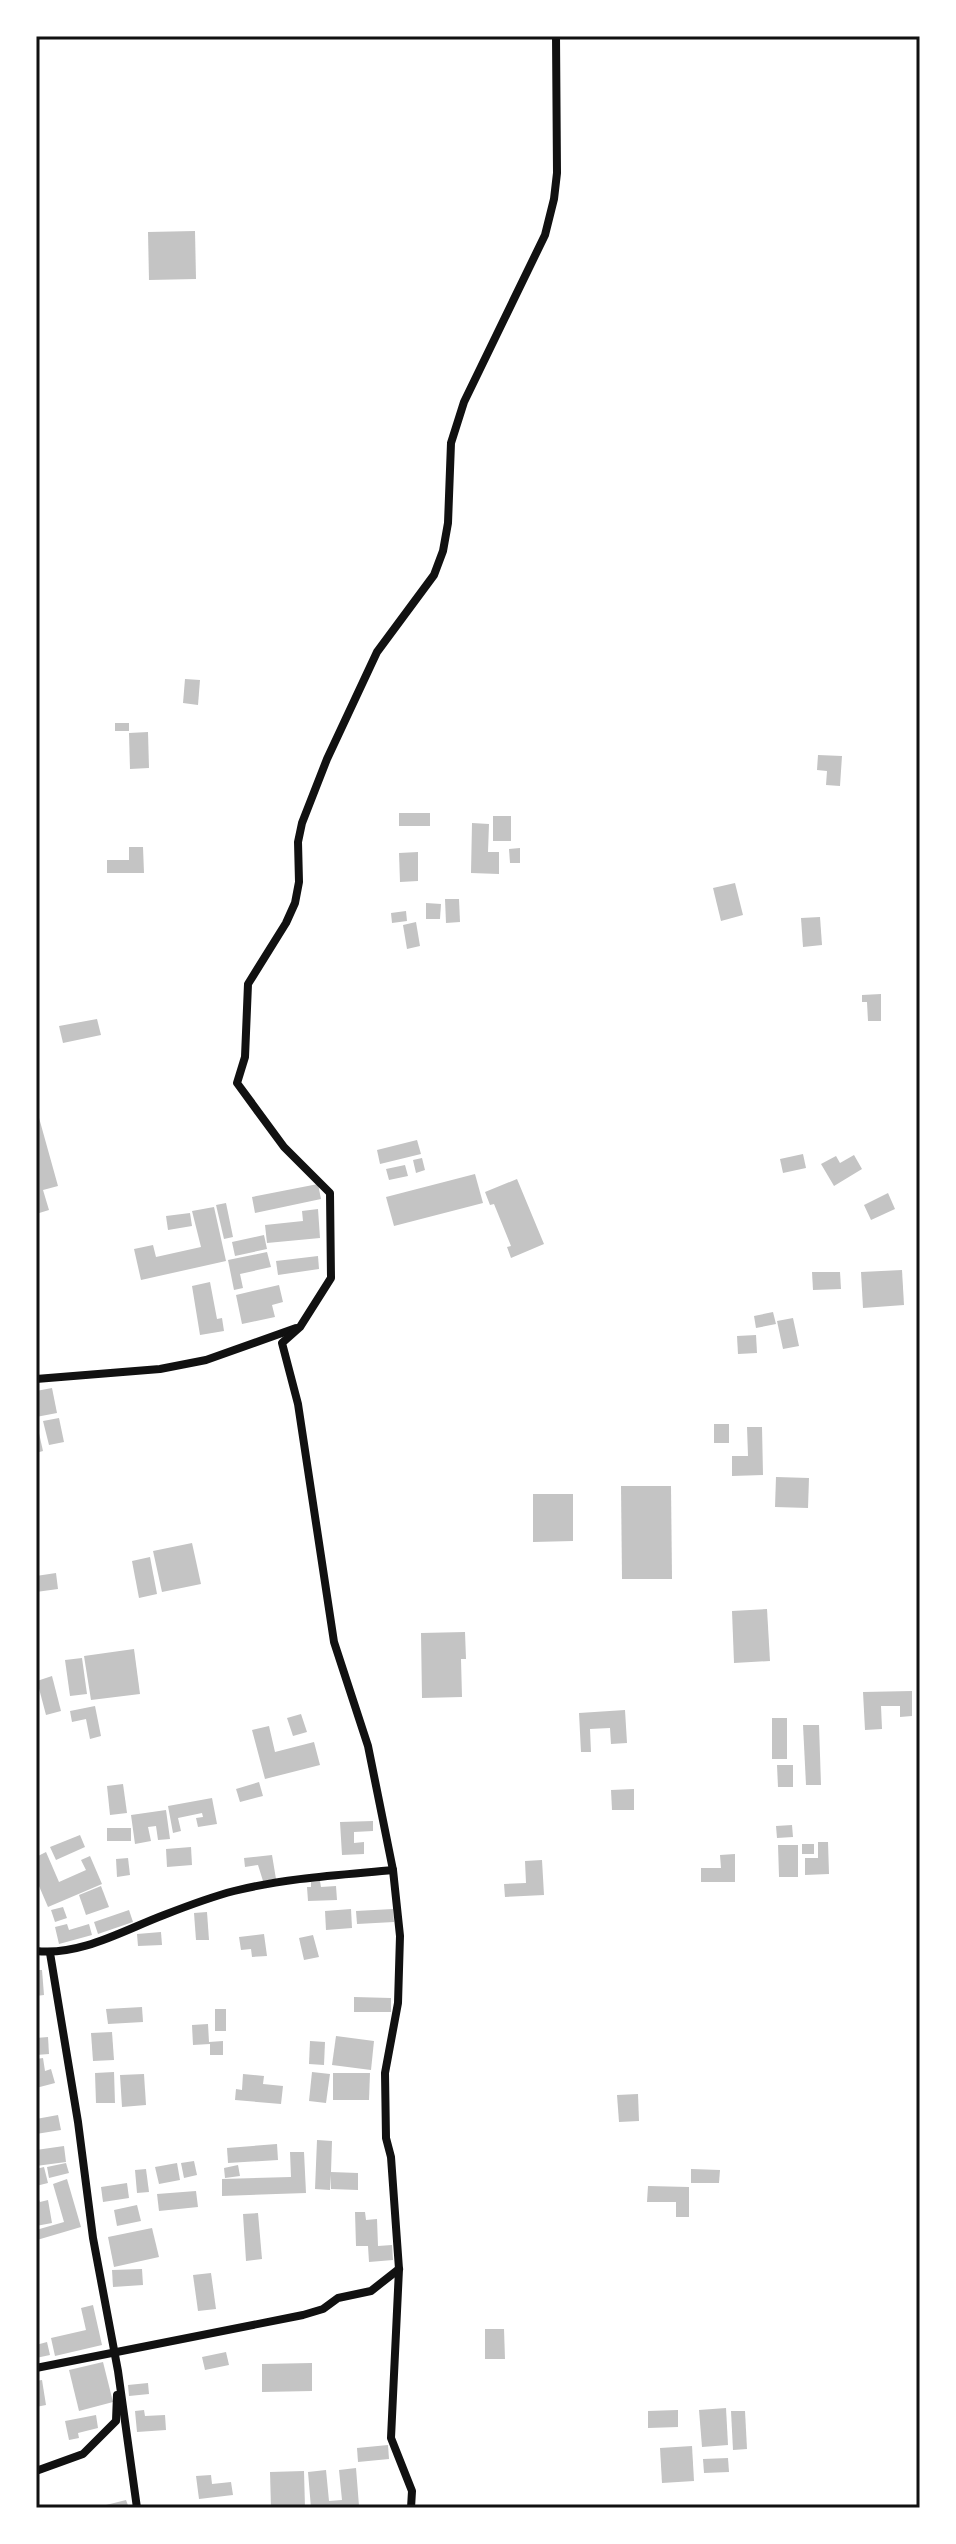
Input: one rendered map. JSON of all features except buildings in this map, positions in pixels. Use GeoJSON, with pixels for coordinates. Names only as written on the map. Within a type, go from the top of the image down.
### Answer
{"type":"FeatureCollection","features":[{"type":"Feature","properties":{"kind":"street"},"geometry":{"type":"LineString","coordinates":[[411,2508],[412,2491],[391,2438],[399,2269],[391,2157],[386,2138],[385,2089],[398,2003],[400,1936],[393,1870],[368,1746],[334,1642],[298,1404],[282,1343],[300,1327],[331,1278],[330,1193],[284,1147],[237,1083],[245,1057],[248,984],[295,903],[302,823],[327,759],[377,652],[434,575],[443,551],[448,523],[451,443],[464,402],[545,235],[557,173],[556,36]]}},
{"type":"Feature","properties":{"kind":"street"},"geometry":{"type":"LineString","coordinates":[[36,1379],[175,1366],[206,1360],[300,1327]]}},
{"type":"Feature","properties":{"kind":"street"},"geometry":{"type":"LineString","coordinates":[[36,1951],[50,1953],[107,1939],[162,1915],[235,1891],[310,1878],[393,1870]]}},
{"type":"Feature","properties":{"kind":"street"},"geometry":{"type":"LineString","coordinates":[[50,1953],[78,2122],[93,2238],[118,2371],[137,2508]]}},
{"type":"Feature","properties":{"kind":"street"},"geometry":{"type":"LineString","coordinates":[[36,2368],[303,2315],[323,2309],[338,2298],[371,2291],[399,2269]]}},
{"type":"Feature","properties":{"kind":"street"},"geometry":{"type":"LineString","coordinates":[[36,2471],[83,2454],[116,2421],[118,2371]]}}]}
